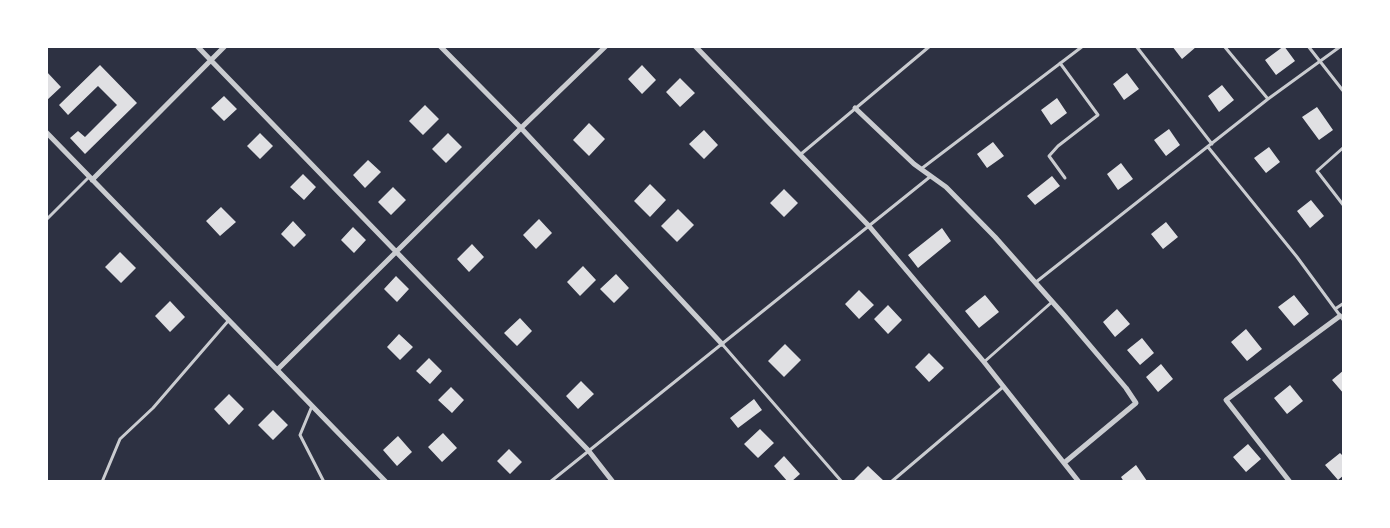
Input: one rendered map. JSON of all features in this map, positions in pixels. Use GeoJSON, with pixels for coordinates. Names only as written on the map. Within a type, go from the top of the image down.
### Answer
{"type":"FeatureCollection","features":[{"type":"Feature","properties":{"kind":"street"},"geometry":{"type":"LineString","coordinates":[[197,46],[588,450],[613,482]]}},
{"type":"Feature","properties":{"kind":"street"},"geometry":{"type":"LineString","coordinates":[[91,178],[225,46]]}},
{"type":"Feature","properties":{"kind":"street"},"geometry":{"type":"LineString","coordinates":[[440,46],[521,128],[722,344]]}},
{"type":"Feature","properties":{"kind":"street"},"geometry":{"type":"LineString","coordinates":[[278,369],[606,46]]}},
{"type":"Feature","properties":{"kind":"street"},"geometry":{"type":"LineString","coordinates":[[695,46],[870,226],[1004,386],[1079,482]]}},
{"type":"Feature","properties":{"kind":"street"},"geometry":{"type":"LineString","coordinates":[[855,108],[914,164],[946,187],[995,237],[1126,388],[1136,403],[1064,463]]}},
{"type":"Feature","properties":{"kind":"street"},"geometry":{"type":"LineString","coordinates":[[46,132],[386,482]]}},
{"type":"Feature","properties":{"kind":"street"},"geometry":{"type":"LineString","coordinates":[[1290,482],[1226,400],[1342,318]]}},
{"type":"Feature","properties":{"kind":"lane"},"geometry":{"type":"LineString","coordinates":[[801,154],[930,46]]}},
{"type":"Feature","properties":{"kind":"lane"},"geometry":{"type":"LineString","coordinates":[[921,169],[1083,46]]}},
{"type":"Feature","properties":{"kind":"lane"},"geometry":{"type":"LineString","coordinates":[[1136,46],[1212,144]]}},
{"type":"Feature","properties":{"kind":"lane"},"geometry":{"type":"LineString","coordinates":[[1224,46],[1268,99]]}},
{"type":"Feature","properties":{"kind":"lane"},"geometry":{"type":"LineString","coordinates":[[1308,46],[1344,92]]}},
{"type":"Feature","properties":{"kind":"lane"},"geometry":{"type":"LineString","coordinates":[[1035,283],[1268,99],[1341,46]]}},
{"type":"Feature","properties":{"kind":"lane"},"geometry":{"type":"LineString","coordinates":[[1060,63],[1098,114],[1058,146],[1049,156],[1065,178]]}},
{"type":"Feature","properties":{"kind":"lane"},"geometry":{"type":"LineString","coordinates":[[1208,146],[1297,257],[1342,318]]}},
{"type":"Feature","properties":{"kind":"lane"},"geometry":{"type":"LineString","coordinates":[[1344,147],[1317,171],[1344,206]]}},
{"type":"Feature","properties":{"kind":"lane"},"geometry":{"type":"LineString","coordinates":[[550,482],[931,176]]}},
{"type":"Feature","properties":{"kind":"lane"},"geometry":{"type":"LineString","coordinates":[[46,220],[91,178]]}},
{"type":"Feature","properties":{"kind":"lane"},"geometry":{"type":"LineString","coordinates":[[984,362],[1052,302]]}},
{"type":"Feature","properties":{"kind":"lane"},"geometry":{"type":"LineString","coordinates":[[1335,309],[1344,303]]}},
{"type":"Feature","properties":{"kind":"lane"},"geometry":{"type":"LineString","coordinates":[[102,482],[120,439],[153,408],[229,319]]}},
{"type":"Feature","properties":{"kind":"lane"},"geometry":{"type":"LineString","coordinates":[[722,344],[842,482]]}},
{"type":"Feature","properties":{"kind":"lane"},"geometry":{"type":"LineString","coordinates":[[891,482],[1004,386]]}},
{"type":"Feature","properties":{"kind":"lane"},"geometry":{"type":"LineString","coordinates":[[313,405],[300,435],[324,482]]}},
{"type":"Feature","properties":{"kind":"building"},"geometry":{"type":"Polygon","coordinates":[[[1172,46],[1195,46],[1196,47],[1182,59],[1172,46]]]}},
{"type":"Feature","properties":{"kind":"building"},"geometry":{"type":"Polygon","coordinates":[[[1284,46],[1295,61],[1276,75],[1265,60],[1284,46]]]}},
{"type":"Feature","properties":{"kind":"building"},"geometry":{"type":"Polygon","coordinates":[[[100,65],[137,103],[85,154],[70,138],[78,131],[85,137],[117,105],[98,86],[68,115],[59,105],[100,65]]]}},
{"type":"Feature","properties":{"kind":"building"},"geometry":{"type":"Polygon","coordinates":[[[642,65],[656,80],[642,94],[628,79],[642,65]]]}},
{"type":"Feature","properties":{"kind":"building"},"geometry":{"type":"Polygon","coordinates":[[[46,71],[61,87],[46,101],[46,71]]]}},
{"type":"Feature","properties":{"kind":"building"},"geometry":{"type":"Polygon","coordinates":[[[1127,73],[1139,89],[1124,100],[1113,84],[1127,73]]]}},
{"type":"Feature","properties":{"kind":"building"},"geometry":{"type":"Polygon","coordinates":[[[680,78],[695,93],[680,107],[666,92],[680,78]]]}},
{"type":"Feature","properties":{"kind":"building"},"geometry":{"type":"Polygon","coordinates":[[[1222,85],[1234,100],[1219,112],[1208,96],[1222,85]]]}},
{"type":"Feature","properties":{"kind":"building"},"geometry":{"type":"Polygon","coordinates":[[[224,96],[237,109],[224,121],[211,108],[224,96]]]}},
{"type":"Feature","properties":{"kind":"building"},"geometry":{"type":"Polygon","coordinates":[[[1057,98],[1067,113],[1051,125],[1041,110],[1057,98]]]}},
{"type":"Feature","properties":{"kind":"building"},"geometry":{"type":"Polygon","coordinates":[[[425,105],[439,119],[423,135],[409,121],[425,105]]]}},
{"type":"Feature","properties":{"kind":"building"},"geometry":{"type":"Polygon","coordinates":[[[1317,107],[1333,130],[1319,140],[1302,117],[1317,107]]]}},
{"type":"Feature","properties":{"kind":"building"},"geometry":{"type":"Polygon","coordinates":[[[589,123],[605,139],[589,156],[573,140],[589,123]]]}},
{"type":"Feature","properties":{"kind":"building"},"geometry":{"type":"Polygon","coordinates":[[[1169,129],[1180,145],[1166,156],[1154,140],[1169,129]]]}},
{"type":"Feature","properties":{"kind":"building"},"geometry":{"type":"Polygon","coordinates":[[[704,130],[718,145],[704,159],[689,144],[704,130]]]}},
{"type":"Feature","properties":{"kind":"building"},"geometry":{"type":"Polygon","coordinates":[[[260,133],[273,146],[260,159],[247,146],[260,133]]]}},
{"type":"Feature","properties":{"kind":"building"},"geometry":{"type":"Polygon","coordinates":[[[448,133],[462,147],[446,163],[432,149],[448,133]]]}},
{"type":"Feature","properties":{"kind":"building"},"geometry":{"type":"Polygon","coordinates":[[[993,142],[1004,156],[987,168],[977,154],[993,142]]]}},
{"type":"Feature","properties":{"kind":"building"},"geometry":{"type":"Polygon","coordinates":[[[1269,147],[1280,162],[1266,173],[1254,158],[1269,147]]]}},
{"type":"Feature","properties":{"kind":"building"},"geometry":{"type":"Polygon","coordinates":[[[368,160],[381,172],[365,188],[353,175],[368,160]]]}},
{"type":"Feature","properties":{"kind":"building"},"geometry":{"type":"Polygon","coordinates":[[[1121,163],[1133,179],[1118,190],[1107,174],[1121,163]]]}},
{"type":"Feature","properties":{"kind":"building"},"geometry":{"type":"Polygon","coordinates":[[[303,174],[316,187],[304,200],[290,187],[303,174]]]}},
{"type":"Feature","properties":{"kind":"building"},"geometry":{"type":"Polygon","coordinates":[[[1052,176],[1060,186],[1035,205],[1027,196],[1052,176]]]}},
{"type":"Feature","properties":{"kind":"building"},"geometry":{"type":"Polygon","coordinates":[[[650,184],[666,200],[650,217],[634,201],[650,184]]]}},
{"type":"Feature","properties":{"kind":"building"},"geometry":{"type":"Polygon","coordinates":[[[393,187],[406,200],[391,215],[378,202],[393,187]]]}},
{"type":"Feature","properties":{"kind":"building"},"geometry":{"type":"Polygon","coordinates":[[[784,189],[798,203],[784,217],[770,203],[784,189]]]}},
{"type":"Feature","properties":{"kind":"building"},"geometry":{"type":"Polygon","coordinates":[[[1311,200],[1324,216],[1310,228],[1297,211],[1311,200]]]}},
{"type":"Feature","properties":{"kind":"building"},"geometry":{"type":"Polygon","coordinates":[[[221,207],[236,222],[220,236],[206,221],[221,207]]]}},
{"type":"Feature","properties":{"kind":"building"},"geometry":{"type":"Polygon","coordinates":[[[678,209],[694,225],[677,242],[661,226],[678,209]]]}},
{"type":"Feature","properties":{"kind":"building"},"geometry":{"type":"Polygon","coordinates":[[[539,219],[552,233],[536,249],[523,235],[539,219]]]}},
{"type":"Feature","properties":{"kind":"building"},"geometry":{"type":"Polygon","coordinates":[[[293,221],[306,235],[294,247],[281,234],[293,221]]]}},
{"type":"Feature","properties":{"kind":"building"},"geometry":{"type":"Polygon","coordinates":[[[1166,222],[1178,237],[1163,249],[1151,234],[1166,222]]]}},
{"type":"Feature","properties":{"kind":"building"},"geometry":{"type":"Polygon","coordinates":[[[353,227],[366,240],[354,253],[341,240],[353,227]]]}},
{"type":"Feature","properties":{"kind":"building"},"geometry":{"type":"Polygon","coordinates":[[[942,228],[951,241],[918,268],[908,255],[942,228]]]}},
{"type":"Feature","properties":{"kind":"building"},"geometry":{"type":"Polygon","coordinates":[[[472,244],[484,257],[469,272],[457,259],[472,244]]]}},
{"type":"Feature","properties":{"kind":"building"},"geometry":{"type":"Polygon","coordinates":[[[120,252],[136,268],[121,283],[105,267],[120,252]]]}},
{"type":"Feature","properties":{"kind":"building"},"geometry":{"type":"Polygon","coordinates":[[[583,266],[596,280],[580,296],[567,282],[583,266]]]}},
{"type":"Feature","properties":{"kind":"building"},"geometry":{"type":"Polygon","coordinates":[[[616,274],[629,288],[614,303],[600,289],[616,274]]]}},
{"type":"Feature","properties":{"kind":"building"},"geometry":{"type":"Polygon","coordinates":[[[396,276],[409,289],[397,302],[384,289],[396,276]]]}},
{"type":"Feature","properties":{"kind":"building"},"geometry":{"type":"Polygon","coordinates":[[[859,290],[874,305],[859,319],[845,304],[859,290]]]}},
{"type":"Feature","properties":{"kind":"building"},"geometry":{"type":"Polygon","coordinates":[[[985,295],[999,312],[979,328],[965,311],[985,295]]]}},
{"type":"Feature","properties":{"kind":"building"},"geometry":{"type":"Polygon","coordinates":[[[1294,295],[1309,314],[1294,326],[1278,307],[1294,295]]]}},
{"type":"Feature","properties":{"kind":"building"},"geometry":{"type":"Polygon","coordinates":[[[170,301],[185,317],[170,332],[155,316],[170,301]]]}},
{"type":"Feature","properties":{"kind":"building"},"geometry":{"type":"Polygon","coordinates":[[[888,305],[902,320],[888,334],[874,319],[888,305]]]}},
{"type":"Feature","properties":{"kind":"building"},"geometry":{"type":"Polygon","coordinates":[[[1117,309],[1130,324],[1115,337],[1103,322],[1117,309]]]}},
{"type":"Feature","properties":{"kind":"building"},"geometry":{"type":"Polygon","coordinates":[[[520,318],[532,331],[517,346],[504,333],[520,318]]]}},
{"type":"Feature","properties":{"kind":"building"},"geometry":{"type":"Polygon","coordinates":[[[1246,329],[1262,349],[1247,361],[1231,342],[1246,329]]]}},
{"type":"Feature","properties":{"kind":"building"},"geometry":{"type":"Polygon","coordinates":[[[399,334],[413,347],[400,360],[387,347],[399,334]]]}},
{"type":"Feature","properties":{"kind":"building"},"geometry":{"type":"Polygon","coordinates":[[[1142,338],[1154,353],[1140,365],[1127,350],[1142,338]]]}},
{"type":"Feature","properties":{"kind":"building"},"geometry":{"type":"Polygon","coordinates":[[[785,344],[801,360],[784,377],[768,361],[785,344]]]}},
{"type":"Feature","properties":{"kind":"building"},"geometry":{"type":"Polygon","coordinates":[[[929,353],[944,368],[929,382],[915,367],[929,353]]]}},
{"type":"Feature","properties":{"kind":"building"},"geometry":{"type":"Polygon","coordinates":[[[429,358],[442,371],[430,384],[416,371],[429,358]]]}},
{"type":"Feature","properties":{"kind":"building"},"geometry":{"type":"Polygon","coordinates":[[[1161,364],[1173,379],[1158,392],[1146,377],[1161,364]]]}},
{"type":"Feature","properties":{"kind":"building"},"geometry":{"type":"Polygon","coordinates":[[[1344,370],[1344,394],[1332,380],[1344,370]]]}},
{"type":"Feature","properties":{"kind":"building"},"geometry":{"type":"Polygon","coordinates":[[[581,381],[594,394],[578,409],[566,396],[581,381]]]}},
{"type":"Feature","properties":{"kind":"building"},"geometry":{"type":"Polygon","coordinates":[[[1290,385],[1303,401],[1287,414],[1274,398],[1290,385]]]}},
{"type":"Feature","properties":{"kind":"building"},"geometry":{"type":"Polygon","coordinates":[[[451,387],[464,400],[452,413],[438,400],[451,387]]]}},
{"type":"Feature","properties":{"kind":"building"},"geometry":{"type":"Polygon","coordinates":[[[229,394],[244,409],[229,425],[214,409],[229,394]]]}},
{"type":"Feature","properties":{"kind":"building"},"geometry":{"type":"Polygon","coordinates":[[[754,399],[762,410],[738,428],[730,418],[754,399]]]}},
{"type":"Feature","properties":{"kind":"building"},"geometry":{"type":"Polygon","coordinates":[[[273,410],[288,425],[273,440],[258,425],[273,410]]]}},
{"type":"Feature","properties":{"kind":"building"},"geometry":{"type":"Polygon","coordinates":[[[760,429],[774,443],[758,458],[744,444],[760,429]]]}},
{"type":"Feature","properties":{"kind":"building"},"geometry":{"type":"Polygon","coordinates":[[[443,433],[457,448],[442,462],[428,447],[443,433]]]}},
{"type":"Feature","properties":{"kind":"building"},"geometry":{"type":"Polygon","coordinates":[[[398,436],[412,452],[397,466],[383,450],[398,436]]]}},
{"type":"Feature","properties":{"kind":"building"},"geometry":{"type":"Polygon","coordinates":[[[1248,444],[1261,459],[1246,472],[1233,457],[1248,444]]]}},
{"type":"Feature","properties":{"kind":"building"},"geometry":{"type":"Polygon","coordinates":[[[509,449],[522,462],[510,474],[497,461],[509,449]]]}},
{"type":"Feature","properties":{"kind":"building"},"geometry":{"type":"Polygon","coordinates":[[[1340,453],[1344,457],[1344,475],[1338,480],[1325,465],[1340,453]]]}},
{"type":"Feature","properties":{"kind":"building"},"geometry":{"type":"Polygon","coordinates":[[[784,456],[800,474],[791,482],[788,482],[774,466],[784,456]]]}},
{"type":"Feature","properties":{"kind":"building"},"geometry":{"type":"Polygon","coordinates":[[[1136,465],[1147,481],[1124,482],[1121,477],[1136,465]]]}},
{"type":"Feature","properties":{"kind":"building"},"geometry":{"type":"Polygon","coordinates":[[[868,466],[885,482],[852,482],[868,466]]]}}]}
